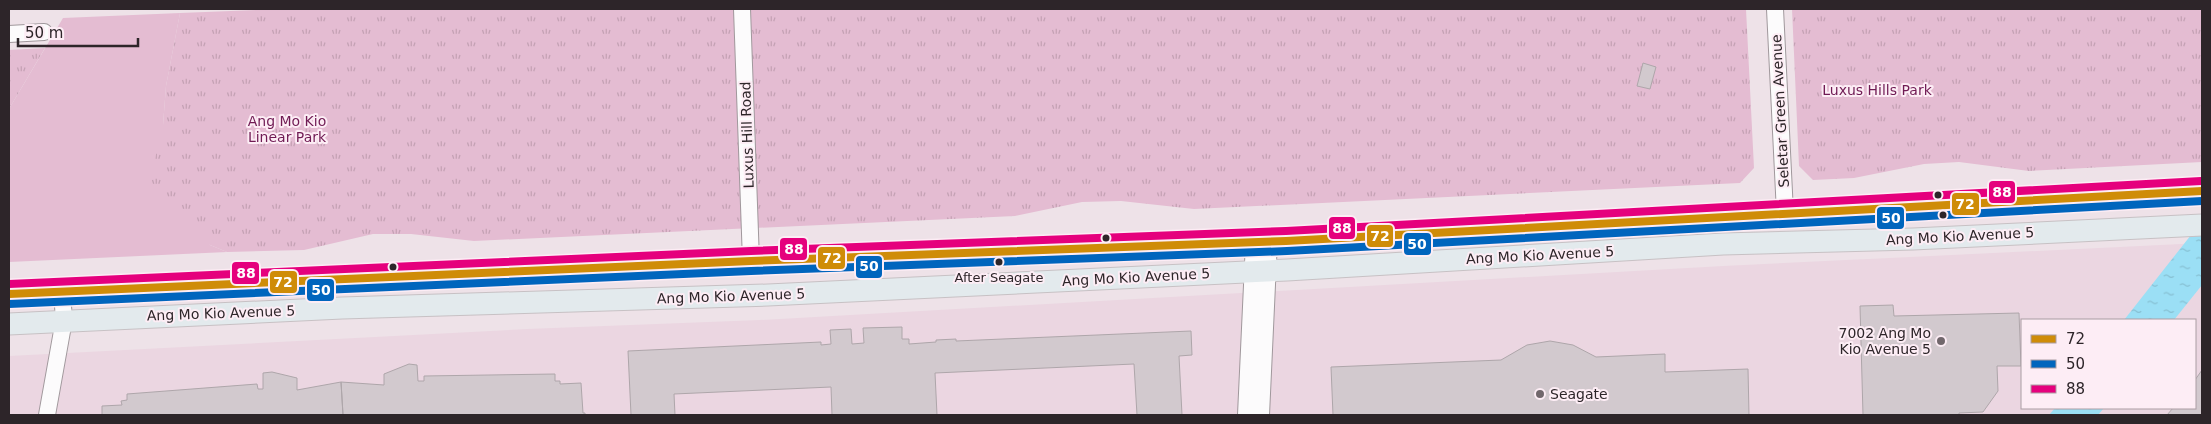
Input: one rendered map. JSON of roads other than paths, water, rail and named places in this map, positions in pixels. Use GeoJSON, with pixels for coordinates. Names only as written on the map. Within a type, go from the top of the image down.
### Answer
{"type":"FeatureCollection","features":[{"type":"Feature","properties":{"kind":"main road","name":"Ang Mo Kio Avenue 5"},"geometry":{"type":"LineString","coordinates":[[9,294],[601,267],[1261,242],[2202,191]]}},
{"type":"Feature","properties":{"kind":"main road","name":"Ang Mo Kio Avenue 5"},"geometry":{"type":"LineString","coordinates":[[9,324],[342,308],[768,295],[1260,271],[1723,244],[1913,239],[2195,225]]}},
{"type":"Feature","properties":{"kind":"main road"},"geometry":{"type":"LineString","coordinates":[[601,267],[606,282],[624,300]]}},
{"type":"Feature","properties":{"kind":"street","name":"Luxus Hill Road"},"geometry":{"type":"LineString","coordinates":[[742,9],[751,261]]}},
{"type":"Feature","properties":{"kind":"street","name":"Seletar Green Avenue"},"geometry":{"type":"LineString","coordinates":[[1775,9],[1786,213]]}},
{"type":"Feature","properties":{"kind":"street"},"geometry":{"type":"LineString","coordinates":[[9,34],[44,32]]}},
{"type":"Feature","properties":{"kind":"street"},"geometry":{"type":"LineString","coordinates":[[1261,242],[1261,415]]}},
{"type":"Feature","properties":{"kind":"street"},"geometry":{"type":"LineString","coordinates":[[1246,415],[1260,271]]}},
{"type":"Feature","properties":{"kind":"street"},"geometry":{"type":"LineString","coordinates":[[47,415],[64,320],[62,292]]}},
{"type":"Feature","properties":{"kind":"water"},"geometry":{"type":"Polygon","coordinates":[[[2202,221],[2202,285],[2175,319],[2125,319],[2202,221]]]}},
{"type":"Feature","properties":{"kind":"water"},"geometry":{"type":"Polygon","coordinates":[[[2054,409],[2103,409],[2098,415],[2049,415],[2054,409]]]}},
{"type":"Feature","properties":{"kind":"place","name":"After Seagate"},"geometry":{"type":"Point","coordinates":[999,262]}},
{"type":"Feature","properties":{"kind":"place","name":"7002 Ang Mo Kio Avenue 5"},"geometry":{"type":"Point","coordinates":[1941,341]}},
{"type":"Feature","properties":{"kind":"place","name":"Seagate"},"geometry":{"type":"Point","coordinates":[1540,394]}},
{"type":"Feature","properties":{"kind":"park label","name":"Luxus Hills Park"},"geometry":{"type":"Point","coordinates":[1877,90]}},
{"type":"Feature","properties":{"kind":"park label","name":"Ang Mo Kio Linear Park"},"geometry":{"type":"Point","coordinates":[287,130]}}]}
